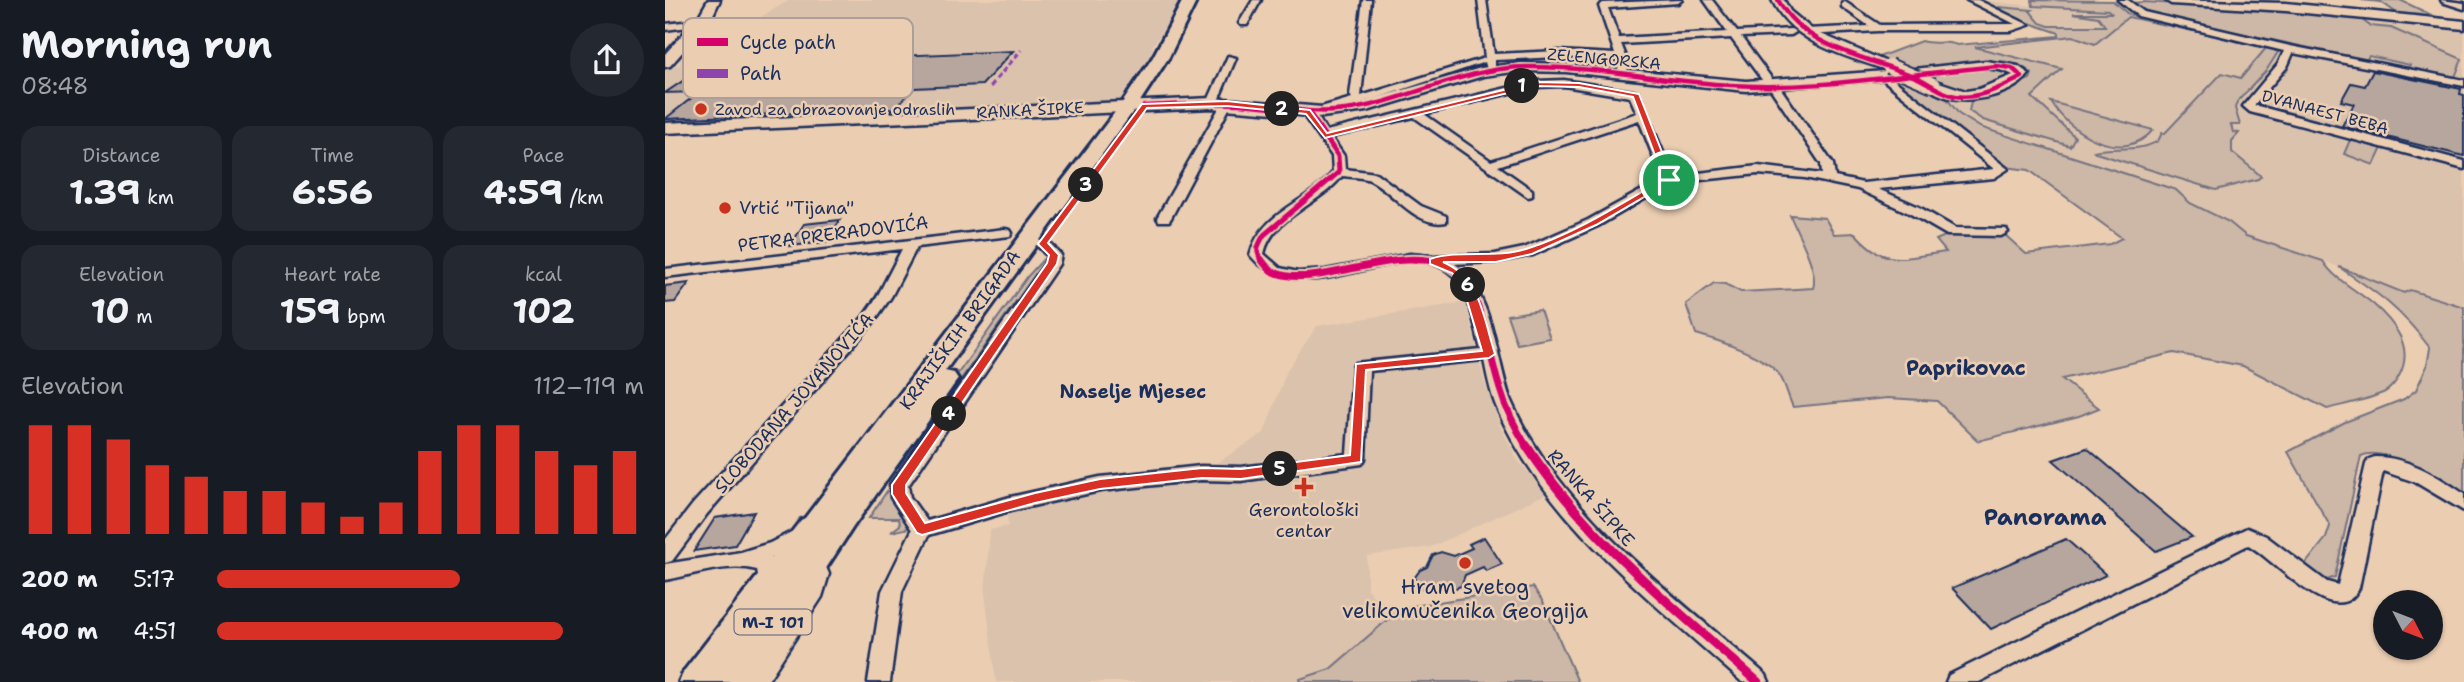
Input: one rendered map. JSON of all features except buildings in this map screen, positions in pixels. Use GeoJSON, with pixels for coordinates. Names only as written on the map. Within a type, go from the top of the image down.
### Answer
{"type":"FeatureCollection","features":[{"type":"Feature","properties":{"kind":"main road","name":"KRAJIŠKIH BRIGADA"},"geometry":{"type":"LineString","coordinates":[[697,682],[768,585],[825,525],[1043,244],[1137,106],[1190,0]]}},
{"type":"Feature","properties":{"kind":"main road","name":"KRAJIŠKIH BRIGADA"},"geometry":{"type":"LineString","coordinates":[[732,682],[814,563],[825,525],[1177,55],[1202,0]]}},
{"type":"Feature","properties":{"kind":"street"},"geometry":{"type":"LineString","coordinates":[[704,18],[715,0]]}},
{"type":"Feature","properties":{"kind":"street"},"geometry":{"type":"LineString","coordinates":[[1244,23],[1257,0]]}},
{"type":"Feature","properties":{"kind":"street"},"geometry":{"type":"LineString","coordinates":[[1359,100],[1355,95],[1367,0]]}},
{"type":"Feature","properties":{"kind":"street"},"geometry":{"type":"LineString","coordinates":[[1482,0],[1488,63]]}},
{"type":"Feature","properties":{"kind":"street"},"geometry":{"type":"LineString","coordinates":[[1624,74],[1621,57],[1603,6],[1621,2],[1678,0]]}},
{"type":"Feature","properties":{"kind":"street"},"geometry":{"type":"LineString","coordinates":[[1708,0],[1770,82],[1826,164],[1829,178]]}},
{"type":"Feature","properties":{"kind":"street","name":"ZELENGORSKA"},"geometry":{"type":"LineString","coordinates":[[1310,112],[1367,106],[1488,63],[1708,83],[1770,82],[1897,72],[1997,65],[2016,69],[2022,74],[2017,80],[1968,97],[1955,97],[1933,85],[1897,72],[1837,47],[1806,32],[1789,17],[1778,0]]}},
{"type":"Feature","properties":{"kind":"street"},"geometry":{"type":"LineString","coordinates":[[1806,32],[1878,28],[2006,28],[2024,25],[1971,0]]}},
{"type":"Feature","properties":{"kind":"street"},"geometry":{"type":"LineString","coordinates":[[2122,0],[2131,9],[2145,15],[2290,49],[2464,83]]}},
{"type":"Feature","properties":{"kind":"street"},"geometry":{"type":"LineString","coordinates":[[2171,0],[2282,4],[2464,25]]}},
{"type":"Feature","properties":{"kind":"street"},"geometry":{"type":"LineString","coordinates":[[2445,0],[2464,6]]}},
{"type":"Feature","properties":{"kind":"street"},"geometry":{"type":"LineString","coordinates":[[1845,5],[1878,28]]}},
{"type":"Feature","properties":{"kind":"street"},"geometry":{"type":"LineString","coordinates":[[665,27],[683,25]]}},
{"type":"Feature","properties":{"kind":"street"},"geometry":{"type":"LineString","coordinates":[[1615,41],[1791,32]]}},
{"type":"Feature","properties":{"kind":"street"},"geometry":{"type":"LineString","coordinates":[[665,63],[683,43]]}},
{"type":"Feature","properties":{"kind":"street","name":"DVANAEST BEBA"},"geometry":{"type":"LineString","coordinates":[[2290,49],[2290,55],[2283,65],[2248,106],[2265,114],[2464,165]]}},
{"type":"Feature","properties":{"kind":"street"},"geometry":{"type":"LineString","coordinates":[[1441,219],[1416,209],[1373,176],[1339,172],[1338,156],[1310,116],[1310,112],[1488,63],[1535,54],[1621,57]]}},
{"type":"Feature","properties":{"kind":"street"},"geometry":{"type":"LineString","coordinates":[[1164,218],[1220,103],[1231,58]]}},
{"type":"Feature","properties":{"kind":"street"},"geometry":{"type":"LineString","coordinates":[[1862,186],[1994,174],[2003,169],[1915,103],[1897,72]]}},
{"type":"Feature","properties":{"kind":"street"},"geometry":{"type":"LineString","coordinates":[[1325,135],[1418,115],[1513,88],[1564,83],[1633,94],[1669,180]]}},
{"type":"Feature","properties":{"kind":"street","name":"RANKA ŠIPKE"},"geometry":{"type":"LineString","coordinates":[[665,128],[1220,103],[1310,112]]}},
{"type":"Feature","properties":{"kind":"street"},"geometry":{"type":"LineString","coordinates":[[1418,115],[1528,193]]}},
{"type":"Feature","properties":{"kind":"street"},"geometry":{"type":"LineString","coordinates":[[1489,165],[1643,115]]}},
{"type":"Feature","properties":{"kind":"street"},"geometry":{"type":"LineString","coordinates":[[1434,261],[1442,258],[1496,258],[1528,252],[1593,223],[1669,180],[1772,170],[1829,178],[1862,186],[1915,210],[1952,232],[2001,232]]}},
{"type":"Feature","properties":{"kind":"street","name":"RANKA ŠIPKE"},"geometry":{"type":"LineString","coordinates":[[1339,172],[1324,190],[1278,221],[1263,236],[1257,252],[1264,264],[1280,273],[1295,277],[1398,260],[1434,261],[1456,271],[1467,283],[1504,403],[1523,440],[1552,482],[1625,561],[1758,682]]}},
{"type":"Feature","properties":{"kind":"street","name":"PETRA PRERADOVIĆA"},"geometry":{"type":"LineString","coordinates":[[665,273],[1005,233]]}},
{"type":"Feature","properties":{"kind":"street","name":"SLOBODANA JOVANOVIĆA"},"geometry":{"type":"LineString","coordinates":[[665,555],[700,509],[868,320],[884,297],[912,244]]}},
{"type":"Feature","properties":{"kind":"street"},"geometry":{"type":"LineString","coordinates":[[922,530],[901,498],[899,485],[1052,264],[1054,255],[1043,244]]}},
{"type":"Feature","properties":{"kind":"street"},"geometry":{"type":"LineString","coordinates":[[880,682],[892,591],[922,530],[1023,501],[1100,484],[1202,473],[1241,474],[1356,459],[1361,367],[1489,354]]}},
{"type":"Feature","properties":{"kind":"street"},"geometry":{"type":"LineString","coordinates":[[1957,682],[2247,537],[2259,541],[2328,593],[2343,594],[2349,588],[2375,464],[2388,464],[2410,472],[2464,505]]}},
{"type":"Feature","properties":{"kind":"street"},"geometry":{"type":"LineString","coordinates":[[665,572],[740,560],[776,549],[825,525]]}},
{"type":"Feature","properties":{"kind":"street"},"geometry":{"type":"LineString","coordinates":[[740,560],[762,562],[767,566],[768,585]]}},
{"type":"Feature","properties":{"kind":"street"},"geometry":{"type":"LineString","coordinates":[[754,682],[815,590],[818,574],[814,563]]}},
{"type":"Feature","properties":{"kind":"shaded area"},"geometry":{"type":"Polygon","coordinates":[[[790,0],[1184,0],[1153,45],[1150,64],[1128,96],[1119,101],[665,126],[665,67],[679,65],[681,61],[670,62],[683,48],[683,98],[913,98],[913,18],[759,18],[790,0]]]}},
{"type":"Feature","properties":{"kind":"shaded area"},"geometry":{"type":"Polygon","coordinates":[[[1977,0],[2032,6],[2032,0],[2120,0],[2255,7],[2464,27],[2464,307],[2410,290],[2404,293],[2313,257],[2246,236],[2229,222],[2190,203],[2176,190],[1967,121],[1948,100],[1968,101],[2020,83],[2029,74],[2021,67],[1994,61],[1957,45],[2059,36],[2059,33],[1997,12],[1977,0]]]}},
{"type":"Feature","properties":{"kind":"shaded area"},"geometry":{"type":"Polygon","coordinates":[[[2032,0],[2113,1],[2128,14],[2193,31],[2128,17],[2095,44],[2073,36],[1975,47],[2062,69],[2032,97],[2075,137],[2070,146],[1983,120],[1969,111],[1971,102],[2030,79],[2032,74],[2020,65],[1989,61],[1922,71],[1907,70],[1876,58],[1921,41],[1957,45],[2059,36],[2059,33],[1997,12],[1999,7],[2032,10],[2030,11],[2040,23],[2049,26],[2105,26],[2098,17],[2073,13],[2111,13],[2108,10],[2033,6],[2032,0]]]}},
{"type":"Feature","properties":{"kind":"shaded area"},"geometry":{"type":"Polygon","coordinates":[[[2361,0],[2400,0],[2442,20],[2401,16],[2381,2],[2361,0]]]}},
{"type":"Feature","properties":{"kind":"shaded area"},"geometry":{"type":"Polygon","coordinates":[[[2144,2],[2299,11],[2361,19],[2370,26],[2391,28],[2462,59],[2455,77],[2409,68],[2410,65],[2369,56],[2366,60],[2154,15],[2134,5],[2144,2]]]}},
{"type":"Feature","properties":{"kind":"shaded area"},"geometry":{"type":"Polygon","coordinates":[[[2212,35],[2267,46],[2278,52],[2266,71],[2237,102],[2235,108],[2240,125],[2231,125],[2233,132],[2239,133],[2232,141],[2232,152],[2261,176],[2258,179],[2216,190],[2094,151],[2142,147],[2158,141],[2162,133],[2165,133],[2222,73],[2241,78],[2266,48],[2212,35]]]}},
{"type":"Feature","properties":{"kind":"shaded area"},"geometry":{"type":"Polygon","coordinates":[[[1499,57],[1587,57],[1584,68],[1496,67],[1495,60],[1499,57]]]}},
{"type":"Feature","properties":{"kind":"shaded area"},"geometry":{"type":"Polygon","coordinates":[[[1996,68],[2013,76],[1968,93],[1921,76],[1996,68]]]}},
{"type":"Feature","properties":{"kind":"shaded area"},"geometry":{"type":"Polygon","coordinates":[[[1907,77],[1948,100],[1959,114],[1980,127],[2176,190],[2190,203],[2229,222],[2246,236],[2323,261],[2339,279],[2380,310],[2400,336],[2405,355],[2398,378],[2385,392],[2327,409],[2243,366],[2174,353],[2062,379],[2099,408],[2079,416],[1978,441],[1937,401],[1888,398],[1793,407],[1780,376],[1765,362],[1742,350],[1696,334],[1686,304],[1714,283],[1725,284],[1741,292],[1813,288],[1810,262],[1790,215],[1825,218],[1834,234],[1855,233],[1876,252],[1896,258],[1946,252],[1936,240],[1950,234],[2004,234],[2026,254],[2110,244],[2122,238],[2029,170],[2005,167],[1891,79],[1907,77]]]}},
{"type":"Feature","properties":{"kind":"shaded area"},"geometry":{"type":"Polygon","coordinates":[[[2051,102],[2153,130],[2141,140],[2127,145],[2098,141],[2071,125],[2051,102]]]}},
{"type":"Feature","properties":{"kind":"shaded area"},"geometry":{"type":"Polygon","coordinates":[[[2350,140],[2382,148],[2374,165],[2344,154],[2350,140]]]}},
{"type":"Feature","properties":{"kind":"shaded area"},"geometry":{"type":"Polygon","coordinates":[[[1047,255],[914,446],[926,418],[1028,276],[1047,255]]]}},
{"type":"Feature","properties":{"kind":"shaded area"},"geometry":{"type":"Polygon","coordinates":[[[2339,267],[2404,293],[2410,290],[2464,307],[2464,498],[2399,460],[2385,455],[2361,456],[2335,577],[2322,582],[2303,567],[2326,538],[2330,526],[2288,452],[2345,422],[2404,399],[2416,390],[2427,366],[2430,348],[2409,322],[2388,303],[2339,267]]]}},
{"type":"Feature","properties":{"kind":"shaded area","name":"Gerontološki centar"},"geometry":{"type":"Polygon","coordinates":[[[1466,302],[1484,381],[1500,426],[1518,461],[1548,493],[1431,547],[1367,556],[1367,589],[1376,599],[1401,608],[1330,669],[1300,679],[1299,682],[996,682],[985,593],[990,530],[1008,526],[1007,510],[1092,480],[1212,466],[1264,433],[1287,370],[1317,326],[1466,302]]]}},
{"type":"Feature","properties":{"kind":"shaded area"},"geometry":{"type":"Polygon","coordinates":[[[1540,310],[1550,338],[1517,344],[1507,315],[1540,310]]]}},
{"type":"Feature","properties":{"kind":"shaded area"},"geometry":{"type":"Polygon","coordinates":[[[887,491],[890,491],[909,528],[891,532],[900,525],[899,518],[869,518],[887,491]]]}},
{"type":"Feature","properties":{"kind":"shaded area"},"geometry":{"type":"Polygon","coordinates":[[[1533,587],[1543,602],[1578,682],[1299,682],[1300,679],[1330,669],[1401,608],[1533,587]]]}},
{"type":"Feature","properties":{"kind":"marked path"},"geometry":{"type":"LineString","coordinates":[[990,87],[1021,50]]}},
{"type":"Feature","properties":{"kind":"cycle path"},"geometry":{"type":"LineString","coordinates":[[1144,106],[1228,103],[1306,111],[1346,110],[1390,100],[1476,74],[1521,67],[1600,70],[1706,83],[1765,86],[1828,83],[1892,77],[1924,73],[1955,69],[1992,66],[2012,68],[2022,77],[1974,95],[1949,95],[1917,77],[1901,71],[1838,49],[1818,39],[1786,15],[1778,0]]}},
{"type":"Feature","properties":{"kind":"cycle path"},"geometry":{"type":"LineString","coordinates":[[1310,112],[1310,116],[1338,156],[1339,172],[1264,235],[1258,246],[1258,256],[1272,271],[1293,276],[1410,260],[1437,262],[1458,273],[1473,298],[1506,407],[1545,474],[1571,507],[1631,569],[1758,682]]}},
{"type":"Feature","properties":{"kind":"place","name":"Zavod za obrazovanje odraslih"},"geometry":{"type":"Point","coordinates":[701,109]}},
{"type":"Feature","properties":{"kind":"place","name":"Vrtić \"Tijana\""},"geometry":{"type":"Point","coordinates":[725,208]}},
{"type":"Feature","properties":{"kind":"place","name":"Gerontološki centar"},"geometry":{"type":"Point","coordinates":[1304,487]}},
{"type":"Feature","properties":{"kind":"place","name":"Hram svetog velikomučenika Georgija"},"geometry":{"type":"Point","coordinates":[1465,563]}},
{"type":"Feature","properties":{"kind":"district","name":"Paprikovac"},"geometry":{"type":"Point","coordinates":[1966,368]}},
{"type":"Feature","properties":{"kind":"district","name":"Naselje Mjesec"},"geometry":{"type":"Point","coordinates":[1133,391]}},
{"type":"Feature","properties":{"kind":"district","name":"Panorama"},"geometry":{"type":"Point","coordinates":[2045,517]}},
{"type":"Feature","properties":{"kind":"route"},"geometry":{"type":"LineString","coordinates":[[1536,84],[1579,85],[1636,95],[1669,180],[1593,223],[1528,252],[1486,259],[1442,258],[1434,261],[1456,271],[1467,283],[1489,354],[1361,367],[1356,459],[1241,474],[1202,473],[1100,484],[994,508],[922,530],[899,494],[899,485],[903,478],[1052,264],[1054,255],[1043,244],[1145,106],[1227,103],[1310,112],[1310,116],[1325,135],[1418,115],[1513,88],[1536,84]]}}]}
